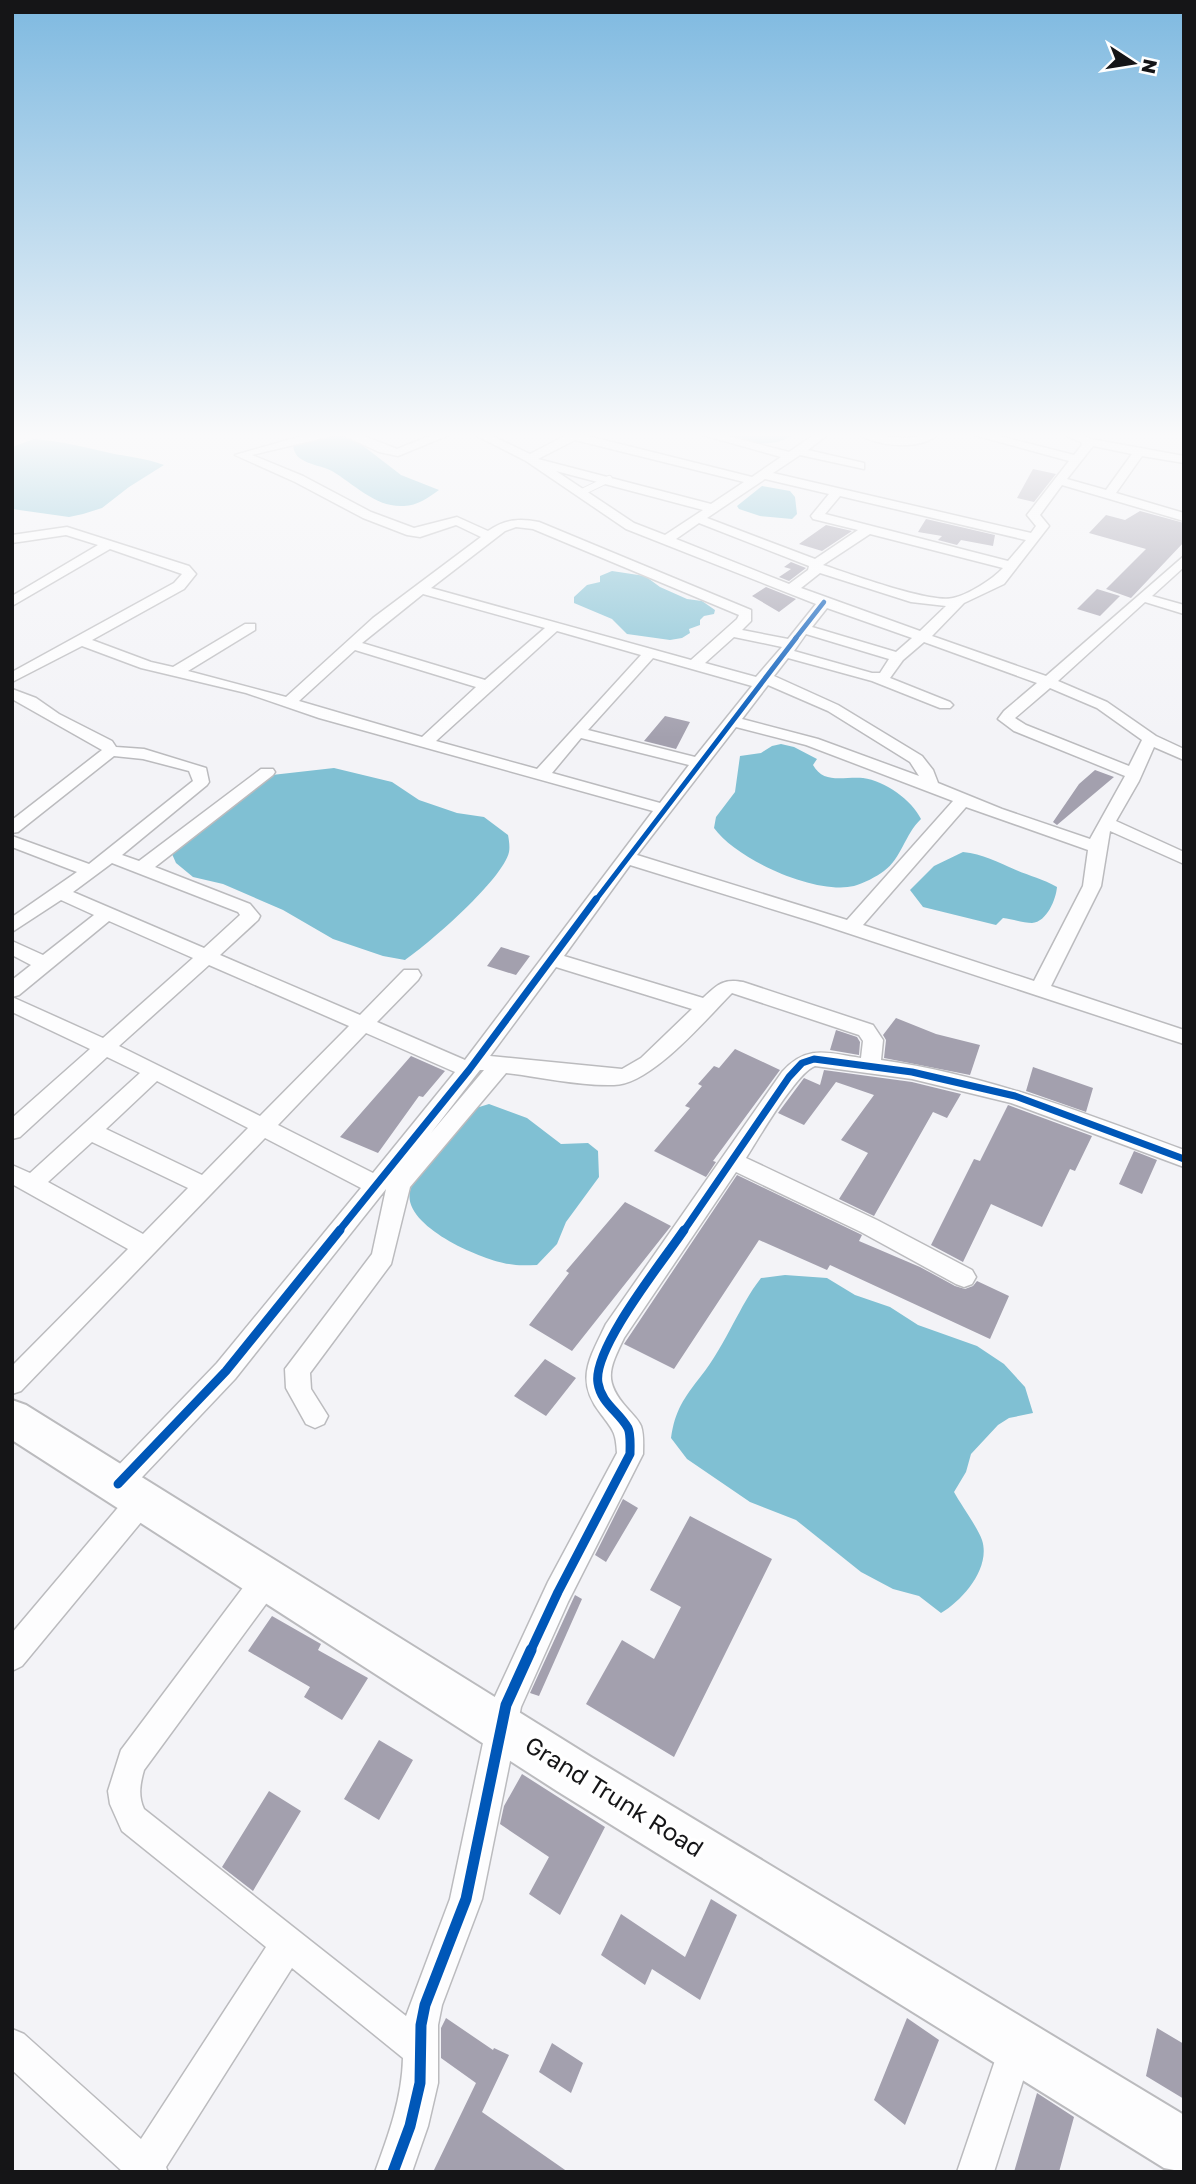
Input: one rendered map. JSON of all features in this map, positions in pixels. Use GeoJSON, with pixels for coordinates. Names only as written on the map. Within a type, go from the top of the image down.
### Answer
{"type":"FeatureCollection","features":[{"type":"Feature","properties":{"kind":"main road","name":"Grand Trunk Road"},"geometry":{"type":"LineString","coordinates":[[12,1418],[500,1726],[1184,2148]]}},
{"type":"Feature","properties":{"kind":"street"},"geometry":{"type":"LineString","coordinates":[[12,539],[40,534]]}},
{"type":"Feature","properties":{"kind":"street"},"geometry":{"type":"LineString","coordinates":[[12,678],[188,578],[188,572],[184,569],[74,534]]}},
{"type":"Feature","properties":{"kind":"street"},"geometry":{"type":"LineString","coordinates":[[484,534],[490,537]]}},
{"type":"Feature","properties":{"kind":"street"},"geometry":{"type":"LineString","coordinates":[[289,702],[351,644],[495,534]]}},
{"type":"Feature","properties":{"kind":"street"},"geometry":{"type":"LineString","coordinates":[[555,534],[655,577],[742,610],[746,617],[695,665]]}},
{"type":"Feature","properties":{"kind":"street"},"geometry":{"type":"LineString","coordinates":[[650,534],[824,602],[1048,682],[1102,705],[1150,739],[1184,755]]}},
{"type":"Feature","properties":{"kind":"street"},"geometry":{"type":"LineString","coordinates":[[666,540],[676,534]]}},
{"type":"Feature","properties":{"kind":"street"},"geometry":{"type":"LineString","coordinates":[[736,534],[817,566],[916,599],[955,603]]}},
{"type":"Feature","properties":{"kind":"street"},"geometry":{"type":"LineString","coordinates":[[790,589],[862,534]]}},
{"type":"Feature","properties":{"kind":"street"},"geometry":{"type":"LineString","coordinates":[[883,534],[1012,566]]}},
{"type":"Feature","properties":{"kind":"street"},"geometry":{"type":"LineString","coordinates":[[1017,534],[1034,538]]}},
{"type":"Feature","properties":{"kind":"street"},"geometry":{"type":"LineString","coordinates":[[876,678],[884,677],[898,657],[923,638],[955,603],[994,585],[1037,534]]}},
{"type":"Feature","properties":{"kind":"street"},"geometry":{"type":"LineString","coordinates":[[12,602],[109,544]]}},
{"type":"Feature","properties":{"kind":"street"},"geometry":{"type":"LineString","coordinates":[[1134,774],[1009,723],[1006,719],[1184,560]]}},
{"type":"Feature","properties":{"kind":"street"},"geometry":{"type":"LineString","coordinates":[[421,589],[650,653],[761,680],[833,708],[916,759],[925,770],[931,788]]}},
{"type":"Feature","properties":{"kind":"street"},"geometry":{"type":"LineString","coordinates":[[1142,597],[1184,610]]}},
{"type":"Feature","properties":{"kind":"street"},"geometry":{"type":"LineString","coordinates":[[315,1416],[298,1390],[295,1380],[298,1369],[383,1257],[396,1191],[402,1181],[485,1065],[552,959],[761,680],[824,602]]}},
{"type":"Feature","properties":{"kind":"street"},"geometry":{"type":"LineString","coordinates":[[175,672],[250,627]]}},
{"type":"Feature","properties":{"kind":"street"},"geometry":{"type":"LineString","coordinates":[[425,743],[554,627]]}},
{"type":"Feature","properties":{"kind":"street"},"geometry":{"type":"LineString","coordinates":[[732,632],[898,657]]}},
{"type":"Feature","properties":{"kind":"street"},"geometry":{"type":"LineString","coordinates":[[80,640],[146,665],[289,702],[324,715],[664,809]]}},
{"type":"Feature","properties":{"kind":"street"},"geometry":{"type":"LineString","coordinates":[[793,642],[945,705]]}},
{"type":"Feature","properties":{"kind":"street"},"geometry":{"type":"LineString","coordinates":[[351,644],[487,685]]}},
{"type":"Feature","properties":{"kind":"street"},"geometry":{"type":"LineString","coordinates":[[541,775],[650,653]]}},
{"type":"Feature","properties":{"kind":"street"},"geometry":{"type":"LineString","coordinates":[[12,694],[31,701],[54,718],[106,744],[111,751]]}},
{"type":"Feature","properties":{"kind":"street"},"geometry":{"type":"LineString","coordinates":[[732,720],[812,742],[962,801],[1097,847]]}},
{"type":"Feature","properties":{"kind":"street"},"geometry":{"type":"LineString","coordinates":[[578,732],[699,763]]}},
{"type":"Feature","properties":{"kind":"street"},"geometry":{"type":"LineString","coordinates":[[1040,990],[1092,886],[1097,847],[1107,822],[1150,739]]}},
{"type":"Feature","properties":{"kind":"street"},"geometry":{"type":"LineString","coordinates":[[12,828],[111,751],[157,757],[195,768],[202,777],[193,789],[91,871],[12,926]]}},
{"type":"Feature","properties":{"kind":"street"},"geometry":{"type":"LineString","coordinates":[[141,869],[267,772]]}},
{"type":"Feature","properties":{"kind":"street"},"geometry":{"type":"LineString","coordinates":[[850,928],[962,801]]}},
{"type":"Feature","properties":{"kind":"street"},"geometry":{"type":"LineString","coordinates":[[1107,822],[1184,859]]}},
{"type":"Feature","properties":{"kind":"street"},"geometry":{"type":"LineString","coordinates":[[12,841],[91,871]]}},
{"type":"Feature","properties":{"kind":"street"},"geometry":{"type":"LineString","coordinates":[[12,1131],[248,920],[250,912],[109,856]]}},
{"type":"Feature","properties":{"kind":"street"},"geometry":{"type":"LineString","coordinates":[[627,858],[1184,1037]]}},
{"type":"Feature","properties":{"kind":"street"},"geometry":{"type":"LineString","coordinates":[[60,893],[364,1023],[485,1065],[626,1077],[648,1063],[722,989],[735,987],[857,1026],[871,1034],[870,1066]]}},
{"type":"Feature","properties":{"kind":"street"},"geometry":{"type":"LineString","coordinates":[[12,990],[108,914]]}},
{"type":"Feature","properties":{"kind":"street"},"geometry":{"type":"LineString","coordinates":[[12,947],[46,964]]}},
{"type":"Feature","properties":{"kind":"street"},"geometry":{"type":"LineString","coordinates":[[552,959],[705,1006]]}},
{"type":"Feature","properties":{"kind":"street"},"geometry":{"type":"LineString","coordinates":[[12,1383],[411,975]]}},
{"type":"Feature","properties":{"kind":"street"},"geometry":{"type":"LineString","coordinates":[[12,1004],[155,1071],[376,1185]]}},
{"type":"Feature","properties":{"kind":"street"},"geometry":{"type":"LineString","coordinates":[[393,2172],[420,2082],[421,2025],[425,2005],[466,1899],[506,1705],[558,1592],[629,1454],[629,1429],[602,1399],[596,1384],[597,1366],[615,1331],[789,1077],[802,1063],[814,1059],[912,1072],[1015,1096],[1184,1159]]}},
{"type":"Feature","properties":{"kind":"street"},"geometry":{"type":"LineString","coordinates":[[12,1656],[130,1492],[226,1371],[376,1185],[485,1065]]}},
{"type":"Feature","properties":{"kind":"street"},"geometry":{"type":"LineString","coordinates":[[145,1247],[22,1179],[90,1131],[155,1071]]}},
{"type":"Feature","properties":{"kind":"street"},"geometry":{"type":"LineString","coordinates":[[90,1131],[204,1186]]}},
{"type":"Feature","properties":{"kind":"street"},"geometry":{"type":"LineString","coordinates":[[732,1161],[869,1226],[964,1277]]}},
{"type":"Feature","properties":{"kind":"street"},"geometry":{"type":"LineString","coordinates":[[267,1579],[132,1761],[123,1784],[123,1801],[133,1820],[421,2050]]}},
{"type":"Feature","properties":{"kind":"street"},"geometry":{"type":"LineString","coordinates":[[12,2046],[148,2169],[287,1945]]}},
{"type":"Feature","properties":{"kind":"street"},"geometry":{"type":"LineString","coordinates":[[975,2172],[1016,2046]]}},
{"type":"Feature","properties":{"kind":"water"},"geometry":{"type":"Polygon","coordinates":[[[612,571],[645,576],[660,587],[687,599],[702,601],[715,610],[714,614],[704,616],[700,625],[689,629],[690,633],[682,638],[670,640],[627,634],[612,619],[574,603],[574,597],[587,585],[600,582],[600,576],[612,571]]]}},
{"type":"Feature","properties":{"kind":"water"},"geometry":{"type":"Polygon","coordinates":[[[781,744],[794,747],[817,759],[813,765],[823,775],[863,778],[880,783],[911,805],[921,819],[890,866],[870,880],[854,886],[819,885],[798,880],[758,862],[725,840],[714,828],[716,817],[735,792],[740,756],[761,753],[781,744]]]}},
{"type":"Feature","properties":{"kind":"water"},"geometry":{"type":"Polygon","coordinates":[[[334,768],[392,782],[419,800],[457,813],[484,817],[508,835],[509,852],[494,878],[431,940],[405,960],[383,956],[333,939],[283,910],[223,884],[193,877],[176,863],[172,854],[272,775],[334,768]]]}},
{"type":"Feature","properties":{"kind":"water"},"geometry":{"type":"Polygon","coordinates":[[[963,852],[990,859],[1057,887],[1053,903],[1046,914],[1037,922],[1003,918],[996,925],[923,907],[910,890],[934,866],[963,852]]]}},
{"type":"Feature","properties":{"kind":"water"},"geometry":{"type":"Polygon","coordinates":[[[489,1104],[527,1118],[561,1144],[588,1143],[598,1151],[599,1177],[566,1222],[557,1244],[537,1265],[496,1261],[462,1248],[428,1227],[416,1214],[410,1201],[411,1188],[422,1168],[476,1108],[489,1104]]]}},
{"type":"Feature","properties":{"kind":"water"},"geometry":{"type":"Polygon","coordinates":[[[785,1275],[827,1278],[855,1295],[890,1307],[918,1325],[977,1346],[1004,1364],[1025,1387],[1033,1413],[1009,1418],[998,1425],[971,1454],[966,1472],[954,1492],[980,1535],[984,1551],[979,1572],[973,1582],[958,1600],[941,1613],[919,1596],[893,1589],[861,1572],[796,1520],[750,1502],[687,1459],[671,1438],[681,1405],[714,1357],[761,1278],[785,1275]]]}},
{"type":"Feature","properties":{"kind":"building"},"geometry":{"type":"Polygon","coordinates":[[[813,534],[848,534],[822,551],[799,544],[813,534]]]}},
{"type":"Feature","properties":{"kind":"building"},"geometry":{"type":"Polygon","coordinates":[[[930,534],[995,535],[993,546],[961,540],[957,545],[938,540],[942,536],[930,534]]]}},
{"type":"Feature","properties":{"kind":"building"},"geometry":{"type":"Polygon","coordinates":[[[1092,534],[1184,534],[1184,542],[1131,598],[1106,589],[1146,549],[1092,534]]]}},
{"type":"Feature","properties":{"kind":"building"},"geometry":{"type":"Polygon","coordinates":[[[791,562],[806,568],[789,581],[779,577],[791,569],[784,567],[791,562]]]}},
{"type":"Feature","properties":{"kind":"building"},"geometry":{"type":"Polygon","coordinates":[[[766,587],[796,599],[779,612],[752,596],[766,587]]]}},
{"type":"Feature","properties":{"kind":"building"},"geometry":{"type":"Polygon","coordinates":[[[1097,589],[1120,596],[1100,616],[1077,609],[1097,589]]]}},
{"type":"Feature","properties":{"kind":"building"},"geometry":{"type":"Polygon","coordinates":[[[665,716],[690,722],[676,749],[644,741],[665,716]]]}},
{"type":"Feature","properties":{"kind":"building"},"geometry":{"type":"Polygon","coordinates":[[[1095,770],[1114,777],[1057,825],[1053,822],[1079,784],[1095,770]]]}},
{"type":"Feature","properties":{"kind":"building"},"geometry":{"type":"Polygon","coordinates":[[[501,947],[530,956],[516,975],[487,966],[501,947]]]}},
{"type":"Feature","properties":{"kind":"building"},"geometry":{"type":"Polygon","coordinates":[[[896,1018],[936,1034],[980,1045],[970,1075],[884,1058],[886,1040],[883,1035],[896,1018]]]}},
{"type":"Feature","properties":{"kind":"building"},"geometry":{"type":"Polygon","coordinates":[[[836,1030],[857,1037],[860,1042],[859,1055],[830,1050],[836,1030]]]}},
{"type":"Feature","properties":{"kind":"building"},"geometry":{"type":"Polygon","coordinates":[[[735,1049],[780,1070],[713,1161],[716,1162],[706,1177],[654,1151],[690,1108],[685,1106],[702,1086],[698,1084],[714,1066],[719,1068],[735,1049]]]}},
{"type":"Feature","properties":{"kind":"building"},"geometry":{"type":"Polygon","coordinates":[[[411,1056],[445,1071],[423,1097],[419,1096],[378,1153],[340,1137],[411,1056]]]}},
{"type":"Feature","properties":{"kind":"building"},"geometry":{"type":"Polygon","coordinates":[[[1033,1067],[1093,1088],[1086,1112],[1026,1091],[1033,1067]]]}},
{"type":"Feature","properties":{"kind":"building"},"geometry":{"type":"Polygon","coordinates":[[[824,1070],[912,1082],[961,1094],[947,1118],[933,1112],[874,1216],[839,1199],[868,1153],[841,1140],[874,1095],[836,1082],[804,1125],[778,1113],[804,1078],[820,1085],[824,1070]]]}},
{"type":"Feature","properties":{"kind":"building"},"geometry":{"type":"Polygon","coordinates":[[[1008,1105],[1092,1136],[1075,1171],[1070,1169],[1042,1227],[991,1204],[963,1262],[931,1245],[974,1159],[980,1161],[1008,1105]]]}},
{"type":"Feature","properties":{"kind":"building"},"geometry":{"type":"Polygon","coordinates":[[[1134,1151],[1157,1160],[1142,1194],[1119,1184],[1134,1151]]]}},
{"type":"Feature","properties":{"kind":"building"},"geometry":{"type":"Polygon","coordinates":[[[737,1175],[862,1235],[859,1241],[920,1267],[955,1286],[965,1289],[977,1281],[1009,1296],[990,1339],[830,1265],[827,1270],[759,1240],[674,1369],[624,1344],[737,1175]]]}},
{"type":"Feature","properties":{"kind":"building"},"geometry":{"type":"Polygon","coordinates":[[[625,1202],[671,1226],[572,1351],[529,1325],[569,1273],[566,1271],[625,1202]]]}},
{"type":"Feature","properties":{"kind":"building"},"geometry":{"type":"Polygon","coordinates":[[[545,1359],[576,1378],[546,1416],[514,1396],[545,1359]]]}},
{"type":"Feature","properties":{"kind":"building"},"geometry":{"type":"Polygon","coordinates":[[[623,1499],[638,1508],[606,1562],[595,1555],[623,1499]]]}},
{"type":"Feature","properties":{"kind":"building"},"geometry":{"type":"Polygon","coordinates":[[[690,1516],[772,1559],[674,1757],[586,1704],[622,1640],[654,1659],[681,1607],[650,1590],[690,1516]]]}},
{"type":"Feature","properties":{"kind":"building"},"geometry":{"type":"Polygon","coordinates":[[[575,1595],[582,1599],[539,1696],[530,1693],[575,1595]]]}},
{"type":"Feature","properties":{"kind":"building"},"geometry":{"type":"Polygon","coordinates":[[[272,1616],[321,1644],[318,1650],[368,1678],[342,1720],[304,1697],[310,1687],[248,1651],[272,1616]]]}},
{"type":"Feature","properties":{"kind":"building"},"geometry":{"type":"Polygon","coordinates":[[[379,1740],[413,1760],[379,1820],[344,1799],[379,1740]]]}},
{"type":"Feature","properties":{"kind":"building"},"geometry":{"type":"Polygon","coordinates":[[[522,1774],[605,1827],[560,1915],[529,1894],[549,1857],[500,1824],[504,1806],[522,1774]]]}},
{"type":"Feature","properties":{"kind":"building"},"geometry":{"type":"Polygon","coordinates":[[[269,1791],[301,1811],[253,1891],[222,1867],[269,1791]]]}},
{"type":"Feature","properties":{"kind":"building"},"geometry":{"type":"Polygon","coordinates":[[[711,1899],[737,1915],[700,2000],[652,1969],[645,1985],[601,1955],[621,1914],[685,1957],[711,1899]]]}},
{"type":"Feature","properties":{"kind":"building"},"geometry":{"type":"Polygon","coordinates":[[[446,2018],[493,2050],[494,2048],[509,2055],[482,2112],[568,2172],[433,2172],[476,2083],[441,2058],[441,2028],[446,2018]]]}},
{"type":"Feature","properties":{"kind":"building"},"geometry":{"type":"Polygon","coordinates":[[[907,2018],[939,2040],[905,2125],[874,2100],[907,2018]]]}},
{"type":"Feature","properties":{"kind":"building"},"geometry":{"type":"Polygon","coordinates":[[[1157,2028],[1184,2044],[1184,2099],[1146,2076],[1157,2028]]]}},
{"type":"Feature","properties":{"kind":"building"},"geometry":{"type":"Polygon","coordinates":[[[552,2043],[583,2063],[571,2093],[539,2072],[552,2043]]]}},
{"type":"Feature","properties":{"kind":"building"},"geometry":{"type":"Polygon","coordinates":[[[1037,2093],[1074,2117],[1059,2172],[1014,2172],[1037,2093]]]}},
{"type":"Feature","properties":{"kind":"cycle path"},"geometry":{"type":"LineString","coordinates":[[118,1484],[226,1371],[469,1070],[639,841],[824,602]]}},
{"type":"Feature","properties":{"kind":"cycle path"},"geometry":{"type":"LineString","coordinates":[[393,2172],[410,2126],[420,2083],[421,2025],[425,2005],[466,1899],[506,1705],[558,1592],[630,1454],[629,1429],[601,1393],[598,1383],[601,1362],[615,1331],[789,1077],[802,1063],[814,1059],[912,1072],[1015,1096],[1184,1159]]}}]}
